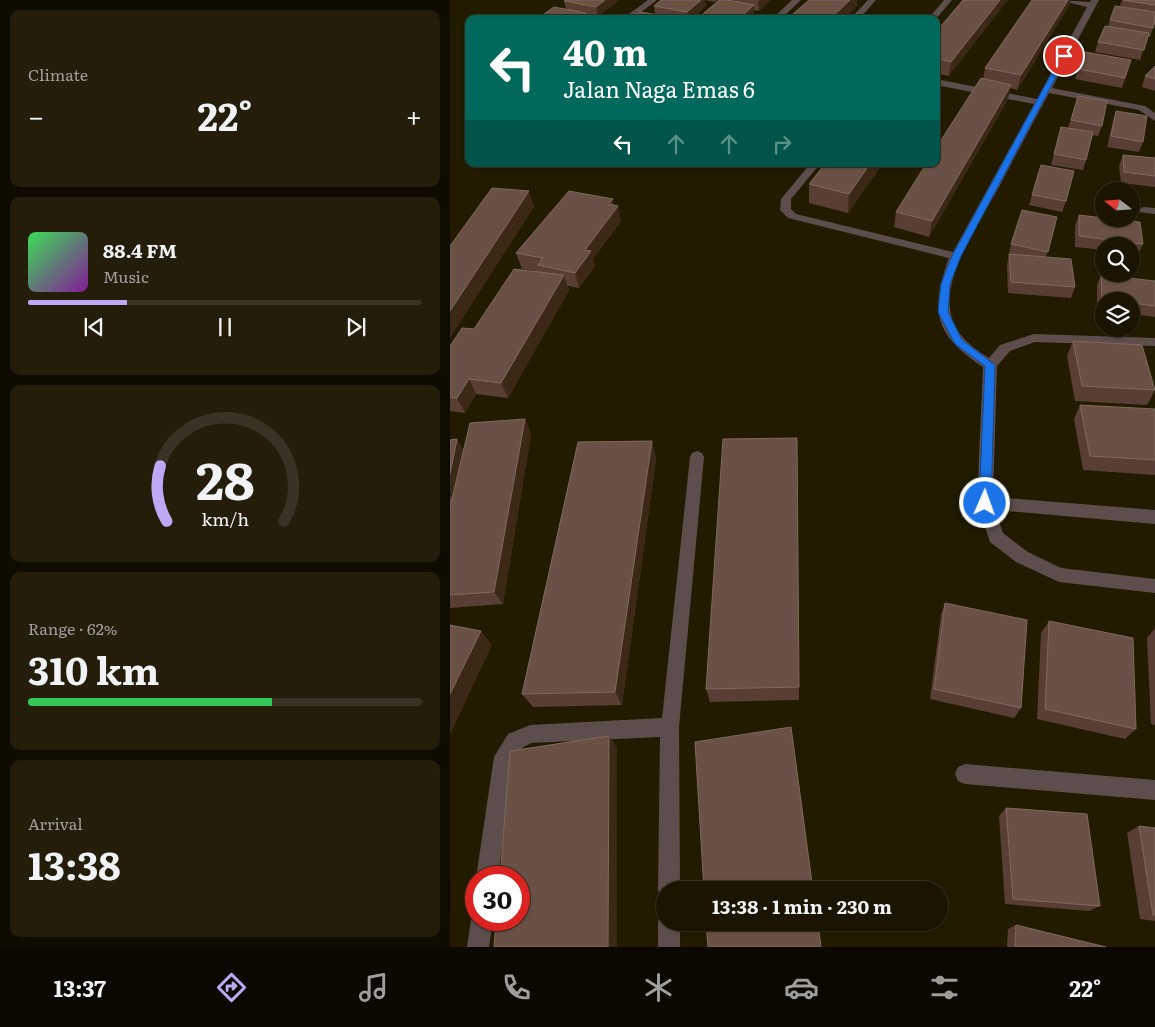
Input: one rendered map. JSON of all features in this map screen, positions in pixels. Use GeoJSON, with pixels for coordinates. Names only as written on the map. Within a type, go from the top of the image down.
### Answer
{"type":"FeatureCollection","features":[{"type":"Feature","properties":{"kind":"street"},"geometry":{"type":"LineString","coordinates":[[632,15],[653,0]]}},
{"type":"Feature","properties":{"kind":"street"},"geometry":{"type":"LineString","coordinates":[[780,15],[797,0]]}},
{"type":"Feature","properties":{"kind":"street"},"geometry":{"type":"LineString","coordinates":[[858,15],[872,0]]}},
{"type":"Feature","properties":{"kind":"street"},"geometry":{"type":"LineString","coordinates":[[935,15],[948,0]]}},
{"type":"Feature","properties":{"kind":"street"},"geometry":{"type":"LineString","coordinates":[[990,365],[959,342],[943,312],[946,284],[956,256],[1038,102],[1094,3],[1064,0]]}},
{"type":"Feature","properties":{"kind":"street"},"geometry":{"type":"LineString","coordinates":[[940,83],[1038,102]]}},
{"type":"Feature","properties":{"kind":"street"},"geometry":{"type":"LineString","coordinates":[[1045,90],[1142,108],[1155,118]]}},
{"type":"Feature","properties":{"kind":"street"},"geometry":{"type":"LineString","coordinates":[[813,167],[786,200],[785,210],[792,216],[956,256]]}},
{"type":"Feature","properties":{"kind":"street"},"geometry":{"type":"LineString","coordinates":[[1143,210],[1155,211]]}},
{"type":"Feature","properties":{"kind":"street"},"geometry":{"type":"LineString","coordinates":[[1155,342],[1034,338],[1005,348],[990,365],[985,503],[996,537],[1029,561],[1059,575],[1155,586]]}},
{"type":"Feature","properties":{"kind":"street"},"geometry":{"type":"LineString","coordinates":[[669,881],[670,726],[697,457]]}},
{"type":"Feature","properties":{"kind":"street"},"geometry":{"type":"LineString","coordinates":[[985,503],[1155,517]]}},
{"type":"Feature","properties":{"kind":"street"},"geometry":{"type":"LineString","coordinates":[[490,866],[504,757],[515,741],[530,734],[670,726]]}},
{"type":"Feature","properties":{"kind":"street"},"geometry":{"type":"LineString","coordinates":[[965,774],[1155,790]]}},
{"type":"Feature","properties":{"kind":"street"},"geometry":{"type":"LineString","coordinates":[[478,947],[480,931]]}},
{"type":"Feature","properties":{"kind":"street"},"geometry":{"type":"LineString","coordinates":[[669,931],[669,947]]}},
{"type":"Feature","properties":{"kind":"building"},"geometry":{"type":"Polygon","coordinates":[[[565,0],[605,0],[596,7],[565,0]]]}},
{"type":"Feature","properties":{"kind":"building"},"geometry":{"type":"Polygon","coordinates":[[[661,0],[701,0],[687,12],[654,6],[661,0]]]}},
{"type":"Feature","properties":{"kind":"building"},"geometry":{"type":"Polygon","coordinates":[[[719,0],[754,5],[743,15],[703,14],[719,0]]]}},
{"type":"Feature","properties":{"kind":"building"},"geometry":{"type":"Polygon","coordinates":[[[809,0],[850,0],[834,15],[792,15],[809,0]]]}},
{"type":"Feature","properties":{"kind":"building"},"geometry":{"type":"Polygon","coordinates":[[[963,0],[1000,0],[951,62],[940,59],[940,27],[963,0]]]}},
{"type":"Feature","properties":{"kind":"building"},"geometry":{"type":"Polygon","coordinates":[[[1032,0],[1068,0],[1021,75],[985,68],[1032,0]]]}},
{"type":"Feature","properties":{"kind":"building"},"geometry":{"type":"Polygon","coordinates":[[[1123,0],[1155,0],[1155,5],[1123,0]]]}},
{"type":"Feature","properties":{"kind":"building"},"geometry":{"type":"Polygon","coordinates":[[[1115,6],[1155,12],[1153,28],[1110,20],[1115,6]]]}},
{"type":"Feature","properties":{"kind":"building"},"geometry":{"type":"Polygon","coordinates":[[[554,7],[586,13],[583,15],[543,15],[554,7]]]}},
{"type":"Feature","properties":{"kind":"building"},"geometry":{"type":"Polygon","coordinates":[[[641,12],[658,15],[637,15],[641,12]]]}},
{"type":"Feature","properties":{"kind":"building"},"geometry":{"type":"Polygon","coordinates":[[[1105,26],[1149,33],[1144,50],[1098,42],[1105,26]]]}},
{"type":"Feature","properties":{"kind":"building"},"geometry":{"type":"Polygon","coordinates":[[[1085,52],[1131,60],[1125,78],[1078,69],[1085,52]]]}},
{"type":"Feature","properties":{"kind":"building"},"geometry":{"type":"Polygon","coordinates":[[[1155,66],[1155,79],[1145,76],[1155,66]]]}},
{"type":"Feature","properties":{"kind":"building"},"geometry":{"type":"Polygon","coordinates":[[[981,78],[1011,85],[932,221],[896,212],[924,167],[940,167],[940,142],[981,78]]]}},
{"type":"Feature","properties":{"kind":"building"},"geometry":{"type":"Polygon","coordinates":[[[1078,96],[1107,101],[1102,126],[1071,120],[1078,96]]]}},
{"type":"Feature","properties":{"kind":"building"},"geometry":{"type":"Polygon","coordinates":[[[1116,111],[1147,116],[1143,142],[1111,136],[1116,111]]]}},
{"type":"Feature","properties":{"kind":"building"},"geometry":{"type":"Polygon","coordinates":[[[1061,127],[1093,132],[1086,160],[1054,154],[1061,127]]]}},
{"type":"Feature","properties":{"kind":"building"},"geometry":{"type":"Polygon","coordinates":[[[1123,155],[1155,158],[1155,176],[1124,172],[1123,155]]]}},
{"type":"Feature","properties":{"kind":"building"},"geometry":{"type":"Polygon","coordinates":[[[1041,165],[1074,171],[1066,201],[1032,195],[1041,165]]]}},
{"type":"Feature","properties":{"kind":"building"},"geometry":{"type":"Polygon","coordinates":[[[823,167],[868,167],[849,194],[809,184],[823,167]]]}},
{"type":"Feature","properties":{"kind":"building"},"geometry":{"type":"Polygon","coordinates":[[[492,188],[529,191],[450,311],[450,246],[492,188]]]}},
{"type":"Feature","properties":{"kind":"building"},"geometry":{"type":"Polygon","coordinates":[[[569,191],[613,199],[609,204],[618,206],[585,250],[591,251],[575,273],[538,265],[543,258],[516,253],[569,191]]]}},
{"type":"Feature","properties":{"kind":"building"},"geometry":{"type":"Polygon","coordinates":[[[1022,210],[1057,217],[1048,252],[1011,244],[1022,210]]]}},
{"type":"Feature","properties":{"kind":"building"},"geometry":{"type":"Polygon","coordinates":[[[1079,215],[1095,217],[1095,228],[1140,228],[1140,222],[1143,244],[1140,244],[1140,237],[1095,238],[1079,236],[1079,215]]]}},
{"type":"Feature","properties":{"kind":"building"},"geometry":{"type":"Polygon","coordinates":[[[1009,254],[1071,259],[1075,287],[1011,282],[1009,254]]]}},
{"type":"Feature","properties":{"kind":"building"},"geometry":{"type":"Polygon","coordinates":[[[514,269],[564,275],[501,383],[469,379],[457,398],[450,397],[450,346],[462,328],[474,329],[514,269]]]}},
{"type":"Feature","properties":{"kind":"building"},"geometry":{"type":"Polygon","coordinates":[[[1140,279],[1155,281],[1155,306],[1140,304],[1140,292],[1102,292],[1101,282],[1140,282],[1140,279]]]}},
{"type":"Feature","properties":{"kind":"building"},"geometry":{"type":"Polygon","coordinates":[[[1073,341],[1142,345],[1155,390],[1082,386],[1073,341]]]}},
{"type":"Feature","properties":{"kind":"building"},"geometry":{"type":"Polygon","coordinates":[[[1080,405],[1155,409],[1155,460],[1090,456],[1080,405]]]}},
{"type":"Feature","properties":{"kind":"building"},"geometry":{"type":"Polygon","coordinates":[[[525,419],[494,592],[450,595],[450,507],[470,423],[525,419]]]}},
{"type":"Feature","properties":{"kind":"building"},"geometry":{"type":"Polygon","coordinates":[[[797,438],[799,687],[706,689],[723,439],[797,438]]]}},
{"type":"Feature","properties":{"kind":"building"},"geometry":{"type":"Polygon","coordinates":[[[457,439],[450,474],[450,440],[457,439]]]}},
{"type":"Feature","properties":{"kind":"building"},"geometry":{"type":"Polygon","coordinates":[[[652,441],[615,692],[522,694],[578,442],[652,441]]]}},
{"type":"Feature","properties":{"kind":"building"},"geometry":{"type":"Polygon","coordinates":[[[945,603],[1027,620],[1021,708],[934,689],[945,603]]]}},
{"type":"Feature","properties":{"kind":"building"},"geometry":{"type":"Polygon","coordinates":[[[1049,621],[1133,638],[1136,729],[1045,709],[1049,621]]]}},
{"type":"Feature","properties":{"kind":"building"},"geometry":{"type":"Polygon","coordinates":[[[450,625],[481,631],[450,694],[450,625]]]}},
{"type":"Feature","properties":{"kind":"building"},"geometry":{"type":"Polygon","coordinates":[[[791,727],[812,881],[703,881],[695,742],[791,727]]]}},
{"type":"Feature","properties":{"kind":"building"},"geometry":{"type":"Polygon","coordinates":[[[609,736],[608,947],[494,947],[495,931],[530,931],[530,866],[501,866],[510,751],[609,736]]]}},
{"type":"Feature","properties":{"kind":"building"},"geometry":{"type":"Polygon","coordinates":[[[1006,808],[1087,814],[1100,906],[1013,899],[1006,808]]]}},
{"type":"Feature","properties":{"kind":"building"},"geometry":{"type":"Polygon","coordinates":[[[1139,826],[1155,828],[1155,915],[1153,915],[1139,826]]]}},
{"type":"Feature","properties":{"kind":"building"},"geometry":{"type":"Polygon","coordinates":[[[1016,925],[1106,947],[1015,947],[1016,925]]]}},
{"type":"Feature","properties":{"kind":"building"},"geometry":{"type":"Polygon","coordinates":[[[707,931],[819,931],[821,947],[708,947],[707,931]]]}},
{"type":"Feature","properties":{"kind":"route"},"geometry":{"type":"LineString","coordinates":[[985,503],[990,365],[959,342],[943,312],[946,284],[956,256],[1064,56]]}}]}
